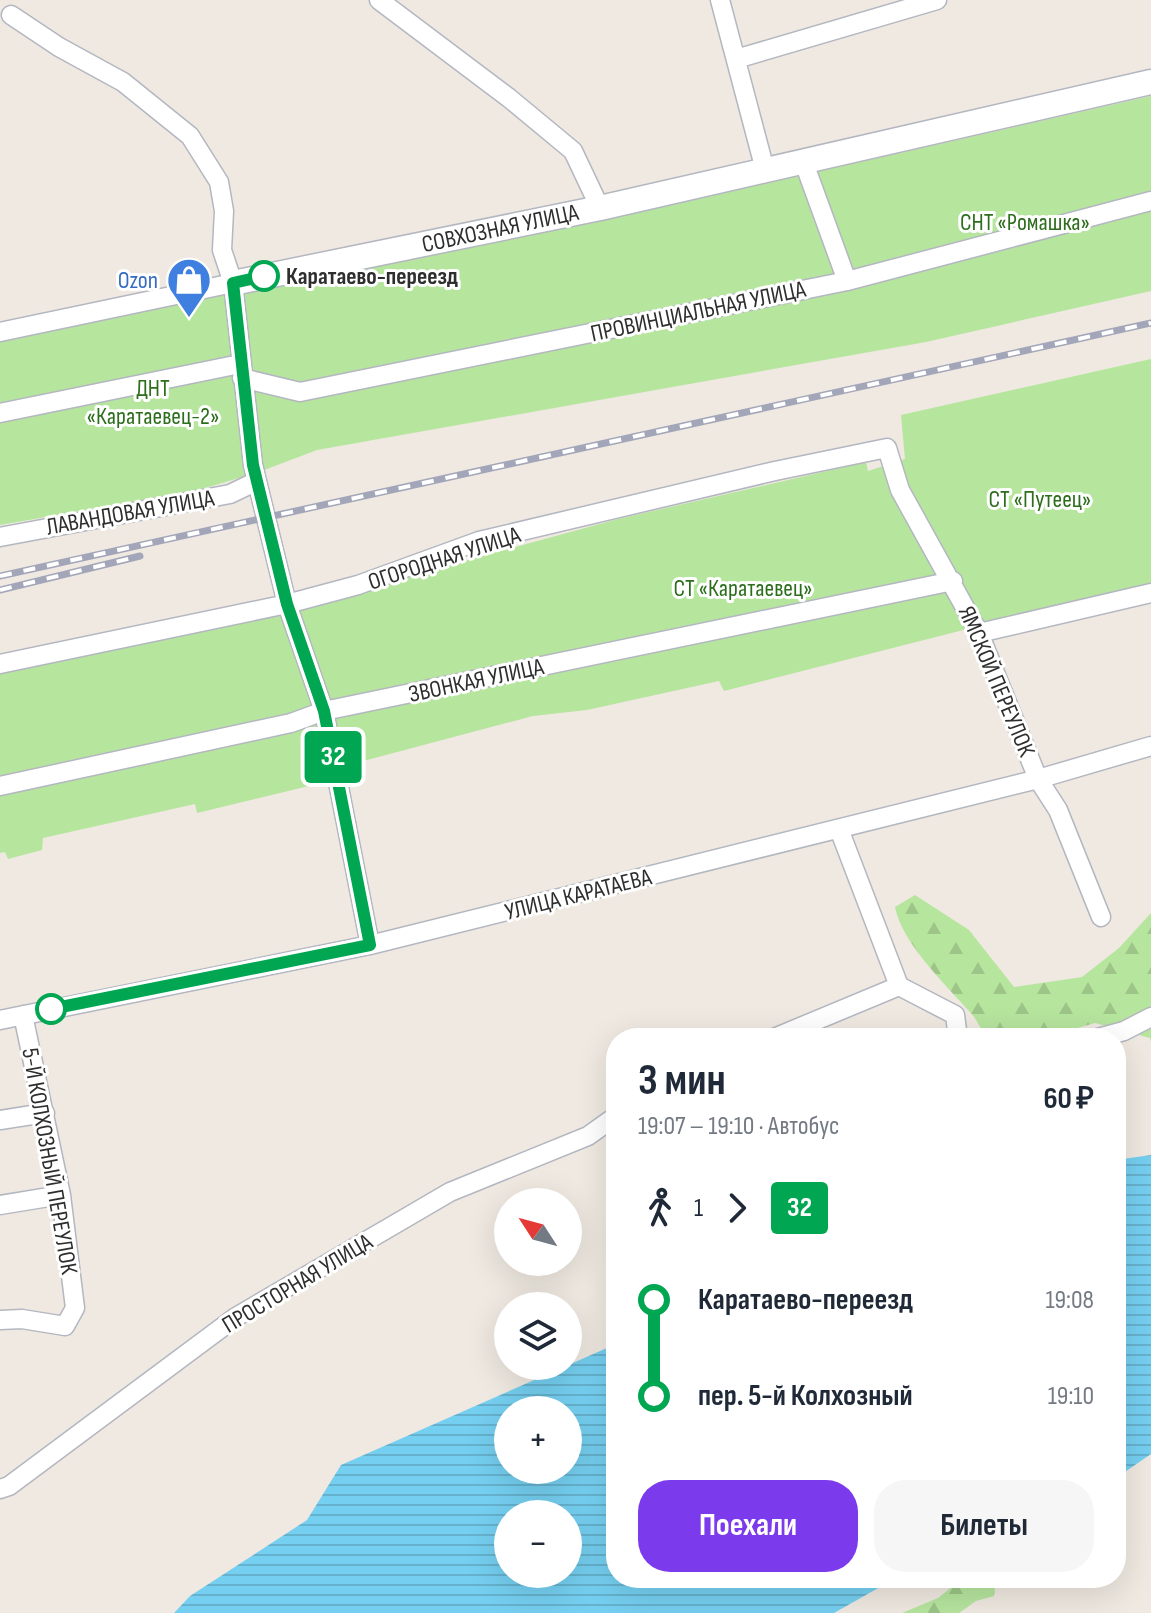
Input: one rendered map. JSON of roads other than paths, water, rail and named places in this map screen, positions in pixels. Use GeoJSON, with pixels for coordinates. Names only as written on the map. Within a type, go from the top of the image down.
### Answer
{"type":"FeatureCollection","features":[{"type":"Feature","properties":{"kind":"street"},"geometry":{"type":"LineString","coordinates":[[379,0],[509,98],[573,151],[600,208]]}},
{"type":"Feature","properties":{"kind":"street"},"geometry":{"type":"LineString","coordinates":[[720,0],[765,170]]}},
{"type":"Feature","properties":{"kind":"street"},"geometry":{"type":"LineString","coordinates":[[736,59],[937,0]]}},
{"type":"Feature","properties":{"kind":"street"},"geometry":{"type":"LineString","coordinates":[[11,15],[59,47],[123,82],[190,136],[219,182],[224,211],[222,250],[233,283],[241,371],[257,481],[287,604],[324,711],[370,945]]}},
{"type":"Feature","properties":{"kind":"street","name":"СОВХОЗНАЯ УЛИЦА"},"geometry":{"type":"LineString","coordinates":[[0,332],[600,208],[1151,82]]}},
{"type":"Feature","properties":{"kind":"street"},"geometry":{"type":"LineString","coordinates":[[803,160],[847,281]]}},
{"type":"Feature","properties":{"kind":"street","name":"ПРОВИНЦИАЛЬНАЯ УЛИЦА"},"geometry":{"type":"LineString","coordinates":[[241,371],[300,392],[847,281],[1151,201]]}},
{"type":"Feature","properties":{"kind":"street"},"geometry":{"type":"LineString","coordinates":[[0,413],[241,371]]}},
{"type":"Feature","properties":{"kind":"street","name":"ЯМСКОЙ ПЕРЕУЛОК"},"geometry":{"type":"LineString","coordinates":[[887,448],[900,490],[979,633],[1038,779],[1058,810],[1101,917]]}},
{"type":"Feature","properties":{"kind":"street","name":"ОГОРОДНАЯ УЛИЦА"},"geometry":{"type":"LineString","coordinates":[[0,664],[287,604],[358,585],[479,541],[775,471],[887,448]]}},
{"type":"Feature","properties":{"kind":"street","name":"ЛАВАНДОВАЯ УЛИЦА"},"geometry":{"type":"LineString","coordinates":[[0,537],[230,494],[257,481]]}},
{"type":"Feature","properties":{"kind":"street","name":"ЗВОНКАЯ УЛИЦА"},"geometry":{"type":"LineString","coordinates":[[0,786],[291,723],[324,711],[953,581]]}},
{"type":"Feature","properties":{"kind":"street"},"geometry":{"type":"LineString","coordinates":[[979,633],[1151,593]]}},
{"type":"Feature","properties":{"kind":"street","name":"УЛИЦА КАРАТАЕВА"},"geometry":{"type":"LineString","coordinates":[[0,1020],[370,945],[1038,779],[1151,746]]}},
{"type":"Feature","properties":{"kind":"street"},"geometry":{"type":"LineString","coordinates":[[839,829],[899,986],[955,1015],[957,1028]]}},
{"type":"Feature","properties":{"kind":"street"},"geometry":{"type":"LineString","coordinates":[[798,1028],[899,986]]}},
{"type":"Feature","properties":{"kind":"street","name":"5-Й КОЛХОЗНЫЙ ПЕРЕУЛОК"},"geometry":{"type":"LineString","coordinates":[[0,1320],[22,1319],[65,1326],[75,1308],[61,1195],[23,1015]]}},
{"type":"Feature","properties":{"kind":"street"},"geometry":{"type":"LineString","coordinates":[[1126,1030],[1151,1017]]}},
{"type":"Feature","properties":{"kind":"street"},"geometry":{"type":"LineString","coordinates":[[0,1120],[45,1113]]}},
{"type":"Feature","properties":{"kind":"street","name":"ПРОСТОРНАЯ УЛИЦА"},"geometry":{"type":"LineString","coordinates":[[0,1489],[9,1486],[236,1317],[450,1192],[588,1136],[606,1123]]}},
{"type":"Feature","properties":{"kind":"street"},"geometry":{"type":"LineString","coordinates":[[0,1205],[61,1195]]}},
{"type":"Feature","properties":{"kind":"water"},"geometry":{"type":"Polygon","coordinates":[[[1151,1155],[1151,1454],[1126,1471],[1126,1159],[1151,1155]]]}},
{"type":"Feature","properties":{"kind":"water"},"geometry":{"type":"Polygon","coordinates":[[[606,1348],[606,1588],[878,1588],[834,1613],[174,1613],[190,1596],[307,1520],[341,1465],[494,1398],[494,1484],[582,1484],[582,1396],[498,1396],[534,1380],[582,1380],[582,1359],[606,1348]]]}},
{"type":"Feature","properties":{"kind":"railway"},"geometry":{"type":"LineString","coordinates":[[0,576],[1151,323]]}},
{"type":"Feature","properties":{"kind":"railway"},"geometry":{"type":"LineString","coordinates":[[0,590],[140,556]]}},
{"type":"Feature","properties":{"kind":"place","name":"Каратаево-переезд"},"geometry":{"type":"Point","coordinates":[264,276]}},
{"type":"Feature","properties":{"kind":"place","name":"Ozon"},"geometry":{"type":"Point","coordinates":[189,319]}},
{"type":"Feature","properties":{"kind":"park label","name":"СНТ «Ромашка»"},"geometry":{"type":"Point","coordinates":[1025,222]}},
{"type":"Feature","properties":{"kind":"park label","name":"ДНТ «Каратаевец-2»"},"geometry":{"type":"Point","coordinates":[153,402]}},
{"type":"Feature","properties":{"kind":"park label","name":"СТ «Путеец»"},"geometry":{"type":"Point","coordinates":[1040,499]}},
{"type":"Feature","properties":{"kind":"park label","name":"СТ «Каратаевец»"},"geometry":{"type":"Point","coordinates":[743,588]}}]}
